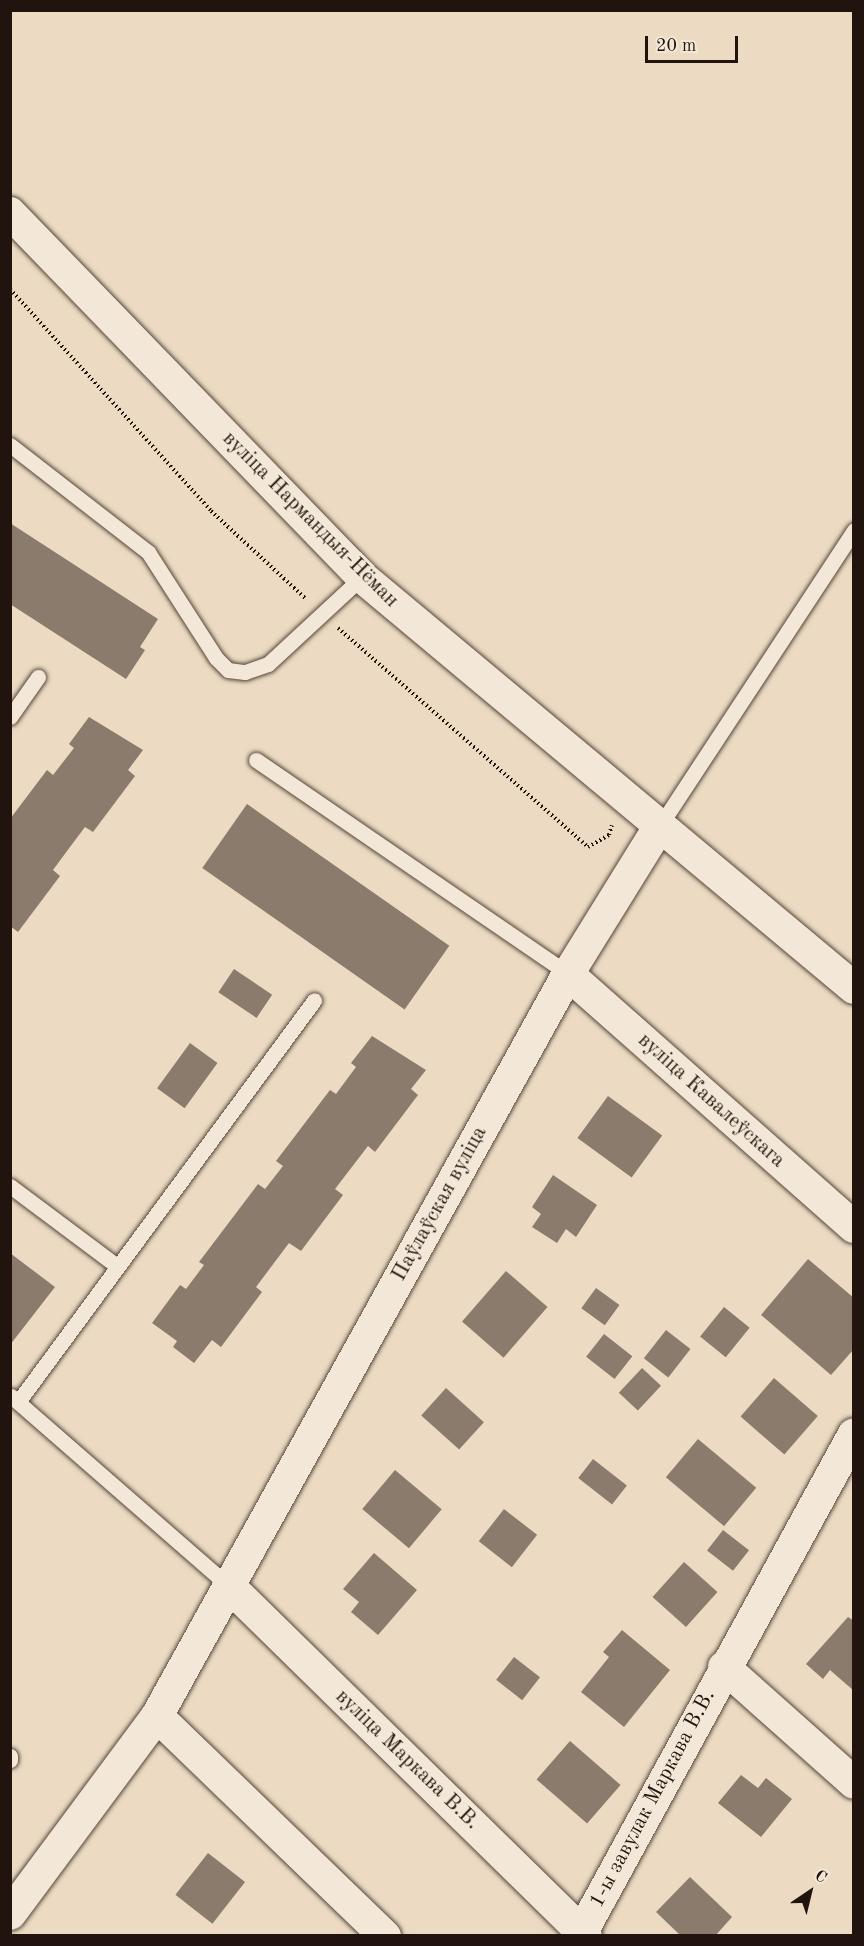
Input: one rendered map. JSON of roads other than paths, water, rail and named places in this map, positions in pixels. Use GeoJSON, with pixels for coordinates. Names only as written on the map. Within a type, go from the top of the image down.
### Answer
{"type":"FeatureCollection","features":[{"type":"Feature","properties":{"kind":"street","name":"вуліца Нармандыя-Нёман"},"geometry":{"type":"LineString","coordinates":[[10,213],[362,577],[854,988]]}},
{"type":"Feature","properties":{"kind":"street","name":"Паўлаўская вуліца"},"geometry":{"type":"LineString","coordinates":[[10,1914],[157,1716],[568,974],[659,827]]}},
{"type":"Feature","properties":{"kind":"street","name":"вуліца Кавалеўскага"},"geometry":{"type":"LineString","coordinates":[[568,974],[854,1227]]}},
{"type":"Feature","properties":{"kind":"street","name":"1-ы завулак Маркава В.В."},"geometry":{"type":"LineString","coordinates":[[584,1934],[724,1667],[854,1434]]}},
{"type":"Feature","properties":{"kind":"street","name":"вуліца Маркава В.В."},"geometry":{"type":"LineString","coordinates":[[228,1585],[584,1934]]}},
{"type":"Feature","properties":{"kind":"street","name":"1-ы завулак Маркава В.В."},"geometry":{"type":"LineString","coordinates":[[724,1667],[854,1783]]}},
{"type":"Feature","properties":{"kind":"street"},"geometry":{"type":"LineString","coordinates":[[157,1716],[385,1935]]}},
{"type":"Feature","properties":{"kind":"lane"},"geometry":{"type":"LineString","coordinates":[[10,445],[148,552],[216,658],[228,670],[245,672],[268,664],[362,577]]}},
{"type":"Feature","properties":{"kind":"lane"},"geometry":{"type":"LineString","coordinates":[[659,827],[854,530]]}},
{"type":"Feature","properties":{"kind":"lane"},"geometry":{"type":"LineString","coordinates":[[10,717],[38,677]]}},
{"type":"Feature","properties":{"kind":"lane"},"geometry":{"type":"LineString","coordinates":[[256,760],[568,974]]}},
{"type":"Feature","properties":{"kind":"lane"},"geometry":{"type":"LineString","coordinates":[[228,1585],[14,1398],[117,1266],[314,1000]]}},
{"type":"Feature","properties":{"kind":"lane"},"geometry":{"type":"LineString","coordinates":[[10,1186],[117,1266]]}}]}
